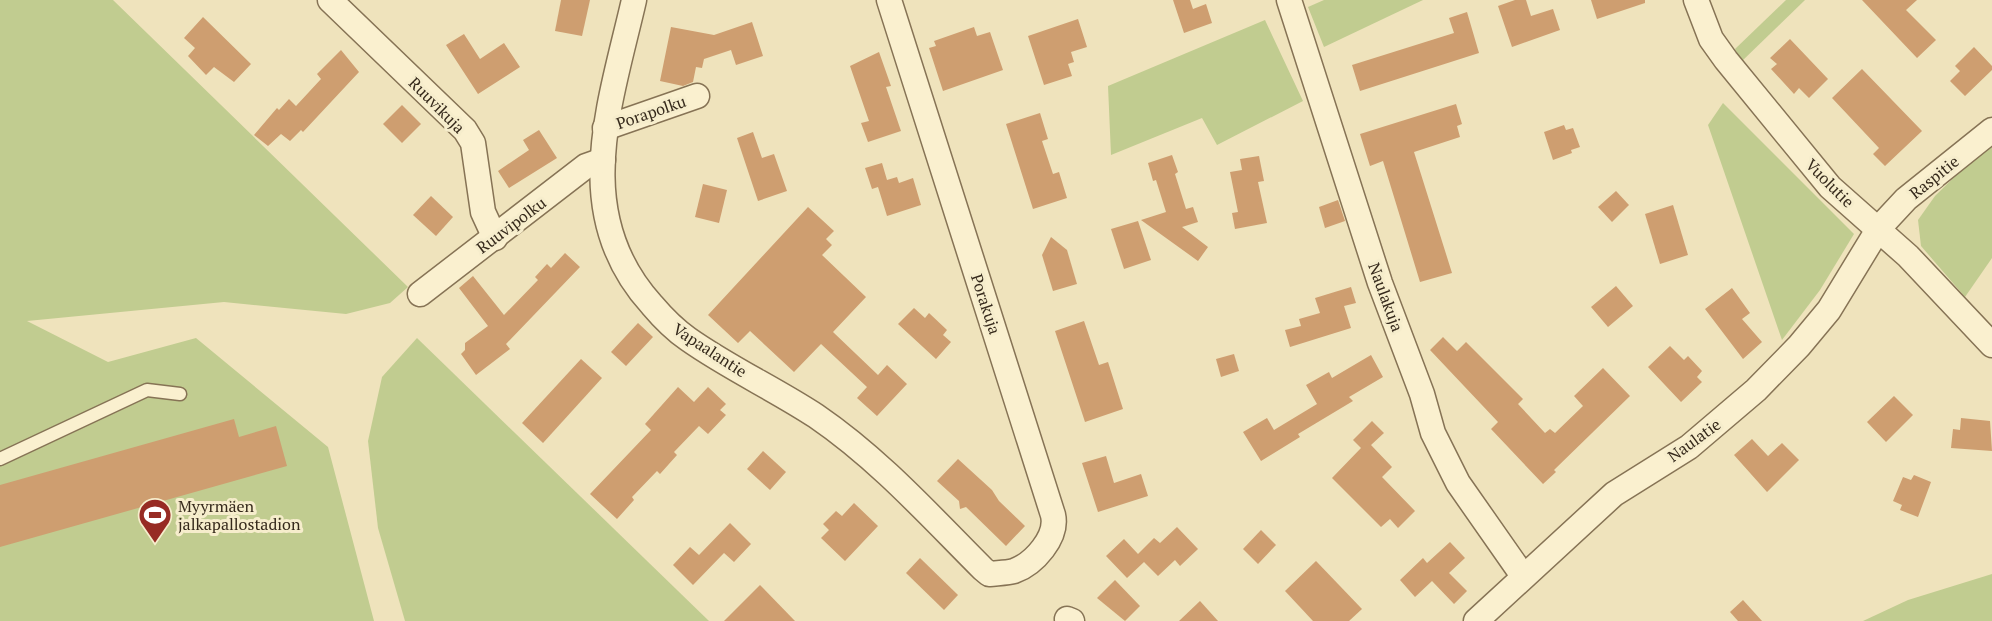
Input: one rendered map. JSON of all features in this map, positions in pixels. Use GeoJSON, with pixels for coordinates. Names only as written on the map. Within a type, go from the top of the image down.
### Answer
{"type":"FeatureCollection","features":[{"type":"Feature","properties":{"kind":"street","name":"Ruuvikuja"},"geometry":{"type":"LineString","coordinates":[[330,0],[465,130],[473,143],[483,212],[495,238]]}},
{"type":"Feature","properties":{"kind":"street","name":"Vapaalantie"},"geometry":{"type":"LineString","coordinates":[[634,0],[605,128],[601,184],[604,216],[615,247],[637,288],[687,339],[816,416],[870,456],[989,574]]}},
{"type":"Feature","properties":{"kind":"street","name":"Porakuja"},"geometry":{"type":"LineString","coordinates":[[889,0],[1055,522],[1045,546],[1034,558],[1014,571],[989,574]]}},
{"type":"Feature","properties":{"kind":"street","name":"Naulakuja"},"geometry":{"type":"LineString","coordinates":[[1289,0],[1380,283],[1422,394],[1432,433],[1458,483],[1523,576]]}},
{"type":"Feature","properties":{"kind":"street","name":"Vuolutie"},"geometry":{"type":"LineString","coordinates":[[1696,0],[1711,39],[1830,187],[1879,228],[1992,345]]}},
{"type":"Feature","properties":{"kind":"street","name":"Porapolku"},"geometry":{"type":"LineString","coordinates":[[605,128],[697,96]]}},
{"type":"Feature","properties":{"kind":"street","name":"Raspitie"},"geometry":{"type":"LineString","coordinates":[[1879,228],[1906,199],[1992,130]]}},
{"type":"Feature","properties":{"kind":"street","name":"Ruuvipolku"},"geometry":{"type":"LineString","coordinates":[[420,294],[586,166],[603,160]]}},
{"type":"Feature","properties":{"kind":"street","name":"Naulatie"},"geometry":{"type":"LineString","coordinates":[[1476,621],[1614,494],[1689,447],[1756,390],[1799,346],[1829,310],[1879,228]]}},
{"type":"Feature","properties":{"kind":"lane"},"geometry":{"type":"LineString","coordinates":[[0,459],[147,390],[180,394]]}},
{"type":"Feature","properties":{"kind":"green space"},"geometry":{"type":"Polygon","coordinates":[[[0,0],[113,0],[408,287],[390,303],[346,314],[224,302],[27,321],[108,362],[196,338],[328,447],[374,621],[0,621],[0,0]]]}},
{"type":"Feature","properties":{"kind":"green space"},"geometry":{"type":"Polygon","coordinates":[[[1324,0],[1423,0],[1324,47],[1308,7],[1324,0]]]}},
{"type":"Feature","properties":{"kind":"green space"},"geometry":{"type":"Polygon","coordinates":[[[1786,0],[1805,0],[1741,62],[1735,49],[1786,0]]]}},
{"type":"Feature","properties":{"kind":"green space"},"geometry":{"type":"Polygon","coordinates":[[[1265,20],[1303,101],[1217,145],[1202,118],[1111,155],[1108,86],[1265,20]]]}},
{"type":"Feature","properties":{"kind":"green space"},"geometry":{"type":"Polygon","coordinates":[[[1723,103],[1854,234],[1820,290],[1782,340],[1708,125],[1723,103]]]}},
{"type":"Feature","properties":{"kind":"green space"},"geometry":{"type":"Polygon","coordinates":[[[1992,140],[1992,258],[1965,297],[1921,246],[1918,220],[1935,196],[1992,140]]]}},
{"type":"Feature","properties":{"kind":"green space"},"geometry":{"type":"Polygon","coordinates":[[[417,338],[709,621],[405,621],[378,528],[368,441],[382,377],[417,338]]]}},
{"type":"Feature","properties":{"kind":"green space"},"geometry":{"type":"Polygon","coordinates":[[[1992,574],[1992,621],[1863,621],[1908,600],[1992,574]]]}},
{"type":"Feature","properties":{"kind":"building"},"geometry":{"type":"Polygon","coordinates":[[[561,0],[590,0],[582,36],[555,31],[561,0]]]}},
{"type":"Feature","properties":{"kind":"building"},"geometry":{"type":"Polygon","coordinates":[[[1173,0],[1190,0],[1193,9],[1206,4],[1212,23],[1184,33],[1173,0]]]}},
{"type":"Feature","properties":{"kind":"building"},"geometry":{"type":"Polygon","coordinates":[[[1515,0],[1526,0],[1531,16],[1553,9],[1560,30],[1512,47],[1498,6],[1515,0]]]}},
{"type":"Feature","properties":{"kind":"building"},"geometry":{"type":"Polygon","coordinates":[[[1591,0],[1645,0],[1645,3],[1597,19],[1591,0]]]}},
{"type":"Feature","properties":{"kind":"building"},"geometry":{"type":"Polygon","coordinates":[[[1862,0],[1917,0],[1906,10],[1936,40],[1917,58],[1862,0]]]}},
{"type":"Feature","properties":{"kind":"building"},"geometry":{"type":"Polygon","coordinates":[[[1467,12],[1479,53],[1360,91],[1352,65],[1454,33],[1449,18],[1467,12]]]}},
{"type":"Feature","properties":{"kind":"building"},"geometry":{"type":"Polygon","coordinates":[[[203,17],[251,64],[234,82],[214,67],[206,75],[188,56],[195,48],[184,38],[203,17]]]}},
{"type":"Feature","properties":{"kind":"building"},"geometry":{"type":"Polygon","coordinates":[[[1078,19],[1087,47],[1071,52],[1074,62],[1068,64],[1072,76],[1044,85],[1028,36],[1078,19]]]}},
{"type":"Feature","properties":{"kind":"building"},"geometry":{"type":"Polygon","coordinates":[[[752,22],[763,56],[736,65],[731,50],[704,59],[702,68],[696,67],[693,82],[683,86],[660,81],[671,27],[714,35],[752,22]]]}},
{"type":"Feature","properties":{"kind":"building"},"geometry":{"type":"Polygon","coordinates":[[[974,27],[977,36],[990,32],[1003,70],[943,91],[929,48],[936,46],[934,41],[974,27]]]}},
{"type":"Feature","properties":{"kind":"building"},"geometry":{"type":"Polygon","coordinates":[[[464,34],[480,59],[504,43],[520,67],[478,94],[446,45],[464,34]]]}},
{"type":"Feature","properties":{"kind":"building"},"geometry":{"type":"Polygon","coordinates":[[[1790,39],[1828,79],[1809,98],[1799,88],[1794,94],[1771,69],[1777,64],[1770,58],[1790,39]]]}},
{"type":"Feature","properties":{"kind":"building"},"geometry":{"type":"Polygon","coordinates":[[[1974,47],[1992,66],[1992,70],[1965,96],[1950,81],[1960,71],[1955,66],[1974,47]]]}},
{"type":"Feature","properties":{"kind":"building"},"geometry":{"type":"Polygon","coordinates":[[[341,50],[359,72],[303,132],[301,130],[290,141],[281,134],[268,146],[254,135],[277,108],[279,110],[289,99],[296,106],[321,79],[317,74],[341,50]]]}},
{"type":"Feature","properties":{"kind":"building"},"geometry":{"type":"Polygon","coordinates":[[[879,52],[891,86],[886,87],[901,131],[868,142],[861,123],[869,121],[850,66],[879,52]]]}},
{"type":"Feature","properties":{"kind":"building"},"geometry":{"type":"Polygon","coordinates":[[[1862,69],[1922,131],[1885,166],[1873,154],[1879,148],[1832,98],[1862,69]]]}},
{"type":"Feature","properties":{"kind":"building"},"geometry":{"type":"Polygon","coordinates":[[[1456,104],[1462,124],[1457,126],[1460,137],[1414,152],[1452,273],[1420,282],[1383,161],[1370,166],[1360,134],[1456,104]]]}},
{"type":"Feature","properties":{"kind":"building"},"geometry":{"type":"Polygon","coordinates":[[[402,105],[421,124],[402,143],[383,124],[402,105]]]}},
{"type":"Feature","properties":{"kind":"building"},"geometry":{"type":"Polygon","coordinates":[[[1040,113],[1048,139],[1042,141],[1053,174],[1059,172],[1067,198],[1033,209],[1006,124],[1040,113]]]}},
{"type":"Feature","properties":{"kind":"building"},"geometry":{"type":"Polygon","coordinates":[[[1564,125],[1566,130],[1573,128],[1580,147],[1571,150],[1572,153],[1553,160],[1544,132],[1564,125]]]}},
{"type":"Feature","properties":{"kind":"building"},"geometry":{"type":"Polygon","coordinates":[[[539,130],[557,158],[509,188],[498,171],[529,150],[523,140],[539,130]]]}},
{"type":"Feature","properties":{"kind":"building"},"geometry":{"type":"Polygon","coordinates":[[[753,132],[762,158],[774,154],[787,191],[758,201],[737,138],[753,132]]]}},
{"type":"Feature","properties":{"kind":"building"},"geometry":{"type":"Polygon","coordinates":[[[1172,155],[1178,172],[1175,174],[1186,209],[1193,207],[1198,222],[1182,227],[1208,247],[1198,261],[1141,220],[1166,212],[1148,163],[1172,155]]]}},
{"type":"Feature","properties":{"kind":"building"},"geometry":{"type":"Polygon","coordinates":[[[1259,156],[1264,181],[1258,182],[1267,223],[1235,229],[1232,213],[1238,212],[1230,172],[1242,170],[1240,159],[1259,156]]]}},
{"type":"Feature","properties":{"kind":"building"},"geometry":{"type":"Polygon","coordinates":[[[882,163],[887,180],[897,177],[899,183],[913,178],[921,205],[887,216],[878,187],[872,189],[865,168],[882,163]]]}},
{"type":"Feature","properties":{"kind":"building"},"geometry":{"type":"Polygon","coordinates":[[[703,184],[727,190],[719,223],[695,217],[703,184]]]}},
{"type":"Feature","properties":{"kind":"building"},"geometry":{"type":"Polygon","coordinates":[[[1616,191],[1629,205],[1612,222],[1598,207],[1616,191]]]}},
{"type":"Feature","properties":{"kind":"building"},"geometry":{"type":"Polygon","coordinates":[[[431,196],[453,217],[436,236],[413,215],[431,196]]]}},
{"type":"Feature","properties":{"kind":"building"},"geometry":{"type":"Polygon","coordinates":[[[1338,200],[1345,221],[1325,228],[1319,207],[1338,200]]]}},
{"type":"Feature","properties":{"kind":"building"},"geometry":{"type":"Polygon","coordinates":[[[1673,205],[1688,255],[1660,264],[1645,214],[1673,205]]]}},
{"type":"Feature","properties":{"kind":"building"},"geometry":{"type":"Polygon","coordinates":[[[808,207],[834,231],[826,239],[832,245],[822,255],[866,297],[833,332],[878,375],[887,365],[907,384],[877,416],[857,398],[867,387],[821,344],[794,372],[750,331],[738,343],[708,315],[808,207]]]}},
{"type":"Feature","properties":{"kind":"building"},"geometry":{"type":"Polygon","coordinates":[[[1138,221],[1151,260],[1124,269],[1111,229],[1138,221]]]}},
{"type":"Feature","properties":{"kind":"building"},"geometry":{"type":"Polygon","coordinates":[[[1051,237],[1067,250],[1077,284],[1053,291],[1042,255],[1051,237]]]}},
{"type":"Feature","properties":{"kind":"building"},"geometry":{"type":"Polygon","coordinates":[[[565,253],[580,267],[506,344],[510,349],[476,375],[461,354],[465,350],[465,343],[488,326],[459,288],[473,276],[504,315],[538,280],[535,277],[547,264],[551,268],[565,253]]]}},
{"type":"Feature","properties":{"kind":"building"},"geometry":{"type":"Polygon","coordinates":[[[1616,286],[1633,306],[1608,327],[1591,307],[1616,286]]]}},
{"type":"Feature","properties":{"kind":"building"},"geometry":{"type":"Polygon","coordinates":[[[1351,287],[1356,303],[1344,306],[1351,328],[1290,347],[1285,330],[1301,326],[1299,319],[1320,313],[1315,298],[1351,287]]]}},
{"type":"Feature","properties":{"kind":"building"},"geometry":{"type":"Polygon","coordinates":[[[1732,288],[1750,313],[1742,319],[1762,342],[1743,359],[1705,309],[1732,288]]]}},
{"type":"Feature","properties":{"kind":"building"},"geometry":{"type":"Polygon","coordinates":[[[914,308],[925,318],[929,313],[947,330],[943,335],[951,342],[936,359],[898,324],[914,308]]]}},
{"type":"Feature","properties":{"kind":"building"},"geometry":{"type":"Polygon","coordinates":[[[1084,321],[1099,365],[1108,362],[1123,409],[1085,422],[1055,331],[1084,321]]]}},
{"type":"Feature","properties":{"kind":"building"},"geometry":{"type":"Polygon","coordinates":[[[638,323],[653,337],[626,366],[611,352],[638,323]]]}},
{"type":"Feature","properties":{"kind":"building"},"geometry":{"type":"Polygon","coordinates":[[[1443,337],[1457,351],[1466,342],[1523,399],[1518,404],[1545,433],[1550,429],[1555,433],[1583,406],[1574,396],[1603,368],[1630,396],[1554,470],[1556,472],[1543,484],[1491,429],[1498,422],[1430,350],[1443,337]]]}},
{"type":"Feature","properties":{"kind":"building"},"geometry":{"type":"Polygon","coordinates":[[[1670,346],[1684,360],[1688,356],[1702,371],[1697,377],[1702,382],[1681,402],[1648,367],[1670,346]]]}},
{"type":"Feature","properties":{"kind":"building"},"geometry":{"type":"Polygon","coordinates":[[[1234,354],[1239,371],[1221,377],[1216,359],[1234,354]]]}},
{"type":"Feature","properties":{"kind":"building"},"geometry":{"type":"Polygon","coordinates":[[[1371,355],[1383,377],[1349,397],[1353,401],[1298,434],[1300,437],[1261,461],[1243,432],[1267,418],[1274,430],[1317,404],[1306,385],[1329,372],[1332,378],[1371,355]]]}},
{"type":"Feature","properties":{"kind":"building"},"geometry":{"type":"Polygon","coordinates":[[[581,359],[602,378],[543,443],[522,423],[581,359]]]}},
{"type":"Feature","properties":{"kind":"building"},"geometry":{"type":"Polygon","coordinates":[[[678,387],[694,402],[708,387],[726,404],[720,410],[726,415],[708,434],[699,426],[674,452],[677,455],[660,474],[657,471],[632,497],[634,500],[617,519],[590,494],[651,430],[645,424],[678,387]]]}},
{"type":"Feature","properties":{"kind":"building"},"geometry":{"type":"Polygon","coordinates":[[[1894,396],[1913,415],[1886,442],[1867,422],[1894,396]]]}},
{"type":"Feature","properties":{"kind":"building"},"geometry":{"type":"Polygon","coordinates":[[[1961,418],[1990,421],[1992,451],[1951,448],[1953,429],[1960,430],[1961,418]]]}},
{"type":"Feature","properties":{"kind":"building"},"geometry":{"type":"Polygon","coordinates":[[[234,419],[239,437],[276,426],[287,466],[0,547],[0,485],[234,419]]]}},
{"type":"Feature","properties":{"kind":"building"},"geometry":{"type":"Polygon","coordinates":[[[1372,421],[1384,433],[1371,445],[1392,467],[1382,477],[1415,511],[1398,528],[1390,519],[1381,527],[1332,478],[1361,448],[1353,440],[1372,421]]]}},
{"type":"Feature","properties":{"kind":"building"},"geometry":{"type":"Polygon","coordinates":[[[1752,439],[1768,456],[1782,443],[1799,460],[1767,492],[1734,455],[1752,439]]]}},
{"type":"Feature","properties":{"kind":"building"},"geometry":{"type":"Polygon","coordinates":[[[763,451],[786,472],[770,490],[747,469],[763,451]]]}},
{"type":"Feature","properties":{"kind":"building"},"geometry":{"type":"Polygon","coordinates":[[[1106,456],[1114,483],[1141,474],[1148,496],[1098,512],[1082,463],[1106,456]]]}},
{"type":"Feature","properties":{"kind":"building"},"geometry":{"type":"Polygon","coordinates":[[[958,459],[992,490],[999,501],[1025,526],[1006,546],[966,507],[960,509],[959,501],[937,481],[958,459]]]}},
{"type":"Feature","properties":{"kind":"building"},"geometry":{"type":"Polygon","coordinates":[[[1914,475],[1931,482],[1918,517],[1900,510],[1902,505],[1893,501],[1903,477],[1911,480],[1914,475]]]}},
{"type":"Feature","properties":{"kind":"building"},"geometry":{"type":"Polygon","coordinates":[[[854,503],[878,526],[845,561],[821,538],[829,530],[823,524],[836,511],[842,516],[854,503]]]}},
{"type":"Feature","properties":{"kind":"building"},"geometry":{"type":"Polygon","coordinates":[[[730,523],[751,544],[734,562],[724,553],[693,585],[673,565],[690,547],[699,555],[730,523]]]}},
{"type":"Feature","properties":{"kind":"building"},"geometry":{"type":"Polygon","coordinates":[[[1177,527],[1198,549],[1180,566],[1175,560],[1158,576],[1144,562],[1127,578],[1106,556],[1124,539],[1138,554],[1154,538],[1160,543],[1177,527]]]}},
{"type":"Feature","properties":{"kind":"building"},"geometry":{"type":"Polygon","coordinates":[[[1261,530],[1276,545],[1258,564],[1243,549],[1261,530]]]}},
{"type":"Feature","properties":{"kind":"building"},"geometry":{"type":"Polygon","coordinates":[[[1450,542],[1465,558],[1449,573],[1467,591],[1454,604],[1432,581],[1415,597],[1400,580],[1423,558],[1427,563],[1450,542]]]}},
{"type":"Feature","properties":{"kind":"building"},"geometry":{"type":"Polygon","coordinates":[[[920,558],[958,595],[944,610],[906,573],[920,558]]]}},
{"type":"Feature","properties":{"kind":"building"},"geometry":{"type":"Polygon","coordinates":[[[1316,561],[1362,609],[1349,621],[1313,621],[1285,591],[1316,561]]]}},
{"type":"Feature","properties":{"kind":"building"},"geometry":{"type":"Polygon","coordinates":[[[1115,580],[1140,606],[1125,621],[1097,598],[1115,580]]]}},
{"type":"Feature","properties":{"kind":"building"},"geometry":{"type":"Polygon","coordinates":[[[760,585],[795,621],[724,621],[760,585]]]}},
{"type":"Feature","properties":{"kind":"building"},"geometry":{"type":"Polygon","coordinates":[[[1743,600],[1762,621],[1738,621],[1730,612],[1743,600]]]}},
{"type":"Feature","properties":{"kind":"building"},"geometry":{"type":"Polygon","coordinates":[[[1200,601],[1218,621],[1179,621],[1200,601]]]}},
{"type":"Feature","properties":{"kind":"place","name":"Myyrmäen jalkapallostadion"},"geometry":{"type":"Point","coordinates":[155,544]}}]}
